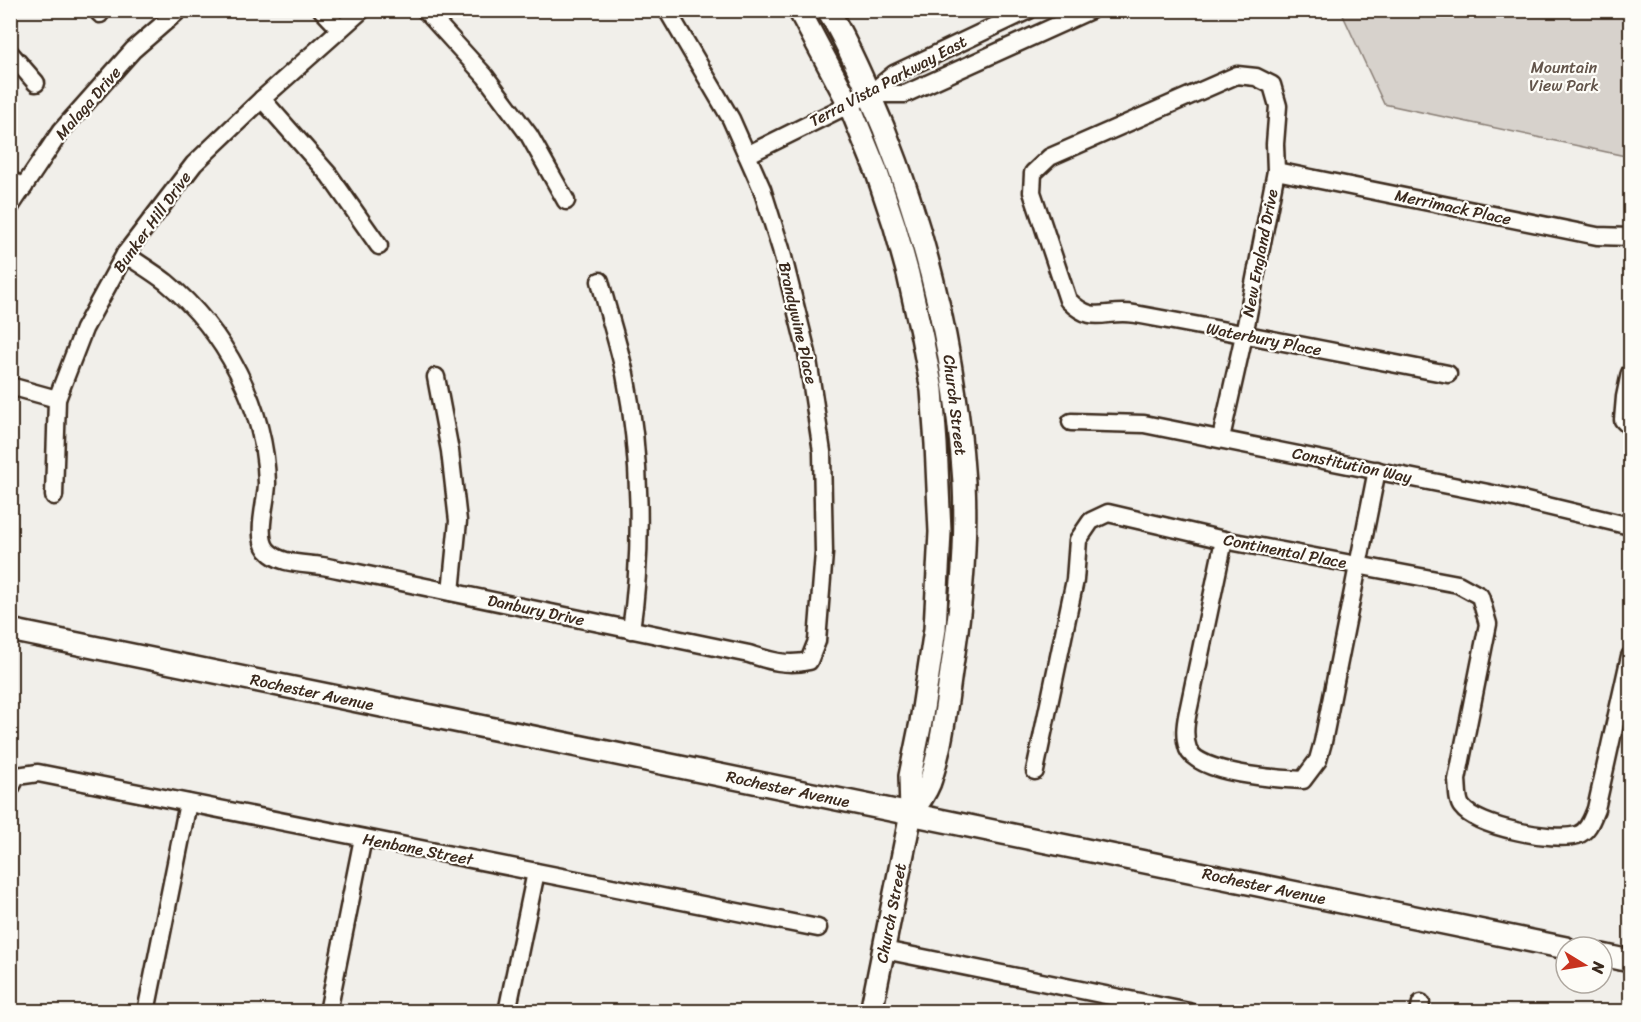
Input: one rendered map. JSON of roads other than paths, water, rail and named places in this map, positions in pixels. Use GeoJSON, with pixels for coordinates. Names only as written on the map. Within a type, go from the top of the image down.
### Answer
{"type":"FeatureCollection","features":[{"type":"Feature","properties":{"kind":"main road","name":"Church Street"},"geometry":{"type":"LineString","coordinates":[[799,10],[849,104],[876,171],[895,227],[908,274],[932,390],[936,444],[940,532],[937,595],[928,675],[910,776],[911,814],[872,1011]]}},
{"type":"Feature","properties":{"kind":"main road","name":"Church Street"},"geometry":{"type":"LineString","coordinates":[[828,10],[870,94],[917,222],[945,330],[964,483],[961,588],[944,714],[931,780],[911,814]]}},
{"type":"Feature","properties":{"kind":"main road","name":"Rochester Avenue"},"geometry":{"type":"LineString","coordinates":[[10,630],[1554,946]]}},
{"type":"Feature","properties":{"kind":"main road"},"geometry":{"type":"LineString","coordinates":[[1614,958],[1630,961]]}},
{"type":"Feature","properties":{"kind":"street","name":"Malaga Drive"},"geometry":{"type":"LineString","coordinates":[[10,207],[17,183],[61,131],[133,50],[179,10]]}},
{"type":"Feature","properties":{"kind":"street"},"geometry":{"type":"LineString","coordinates":[[322,10],[340,29]]}},
{"type":"Feature","properties":{"kind":"street","name":"Bunker Hill Drive"},"geometry":{"type":"LineString","coordinates":[[54,496],[57,399],[84,329],[124,254],[194,164],[262,99],[362,10]]}},
{"type":"Feature","properties":{"kind":"street"},"geometry":{"type":"LineString","coordinates":[[425,10],[485,76],[529,135],[566,201]]}},
{"type":"Feature","properties":{"kind":"street","name":"Brandywine Place"},"geometry":{"type":"LineString","coordinates":[[667,10],[714,90],[762,189],[781,249],[807,353],[822,452],[824,554],[817,641],[809,661]]}},
{"type":"Feature","properties":{"kind":"street","name":"Terra Vista Parkway East"},"geometry":{"type":"LineString","coordinates":[[747,155],[870,94],[894,74],[1029,10]]}},
{"type":"Feature","properties":{"kind":"street"},"geometry":{"type":"LineString","coordinates":[[870,94],[905,94],[1091,10]]}},
{"type":"Feature","properties":{"kind":"street"},"geometry":{"type":"LineString","coordinates":[[10,53],[36,83]]}},
{"type":"Feature","properties":{"kind":"street","name":"New England Drive"},"geometry":{"type":"LineString","coordinates":[[1079,312],[1068,300],[1032,192],[1033,173],[1050,157],[1236,75],[1256,77],[1272,85],[1278,106],[1275,144],[1276,171],[1221,438]]}},
{"type":"Feature","properties":{"kind":"street"},"geometry":{"type":"LineString","coordinates":[[262,99],[329,175],[379,246]]}},
{"type":"Feature","properties":{"kind":"street","name":"Merrimack Place"},"geometry":{"type":"LineString","coordinates":[[1276,171],[1597,237],[1630,237]]}},
{"type":"Feature","properties":{"kind":"street","name":"Danbury Drive"},"geometry":{"type":"LineString","coordinates":[[124,254],[165,282],[205,322],[224,347],[239,374],[261,435],[266,463],[267,493],[261,539],[266,549],[276,557],[290,562],[322,566],[749,654],[780,663],[795,664],[809,661]]}},
{"type":"Feature","properties":{"kind":"street"},"geometry":{"type":"LineString","coordinates":[[600,281],[625,374],[637,462],[638,587],[632,630]]}},
{"type":"Feature","properties":{"kind":"street","name":"Waterbury Place"},"geometry":{"type":"LineString","coordinates":[[1079,312],[1095,316],[1131,313],[1448,374]]}},
{"type":"Feature","properties":{"kind":"street"},"geometry":{"type":"LineString","coordinates":[[1627,424],[1625,397],[1630,373]]}},
{"type":"Feature","properties":{"kind":"street"},"geometry":{"type":"LineString","coordinates":[[436,377],[450,451],[458,521],[451,592]]}},
{"type":"Feature","properties":{"kind":"street"},"geometry":{"type":"LineString","coordinates":[[10,387],[57,399]]}},
{"type":"Feature","properties":{"kind":"street","name":"Constitution Way"},"geometry":{"type":"LineString","coordinates":[[1071,422],[1144,424],[1221,438],[1518,499],[1630,526]]}},
{"type":"Feature","properties":{"kind":"street"},"geometry":{"type":"LineString","coordinates":[[1224,540],[1189,707],[1185,731],[1188,751],[1202,763],[1262,778],[1303,780],[1318,760],[1323,742],[1377,470]]}},
{"type":"Feature","properties":{"kind":"street","name":"Continental Place"},"geometry":{"type":"LineString","coordinates":[[1035,771],[1075,580],[1078,540],[1090,521],[1108,513],[1224,540],[1458,584],[1480,596],[1488,624],[1457,780],[1460,805],[1471,817],[1502,827],[1550,838],[1580,835],[1590,824],[1596,809],[1630,656]]}},
{"type":"Feature","properties":{"kind":"street","name":"Henbane Street"},"geometry":{"type":"LineString","coordinates":[[14,782],[38,773],[819,928]]}},
{"type":"Feature","properties":{"kind":"street"},"geometry":{"type":"LineString","coordinates":[[146,1011],[188,803]]}},
{"type":"Feature","properties":{"kind":"street"},"geometry":{"type":"LineString","coordinates":[[328,1011],[363,838]]}},
{"type":"Feature","properties":{"kind":"street"},"geometry":{"type":"LineString","coordinates":[[507,1011],[536,872]]}},
{"type":"Feature","properties":{"kind":"street"},"geometry":{"type":"LineString","coordinates":[[884,950],[1189,1011]]}},
{"type":"Feature","properties":{"kind":"park label","name":"Mountain View Park"},"geometry":{"type":"Point","coordinates":[1564,76]}}]}
